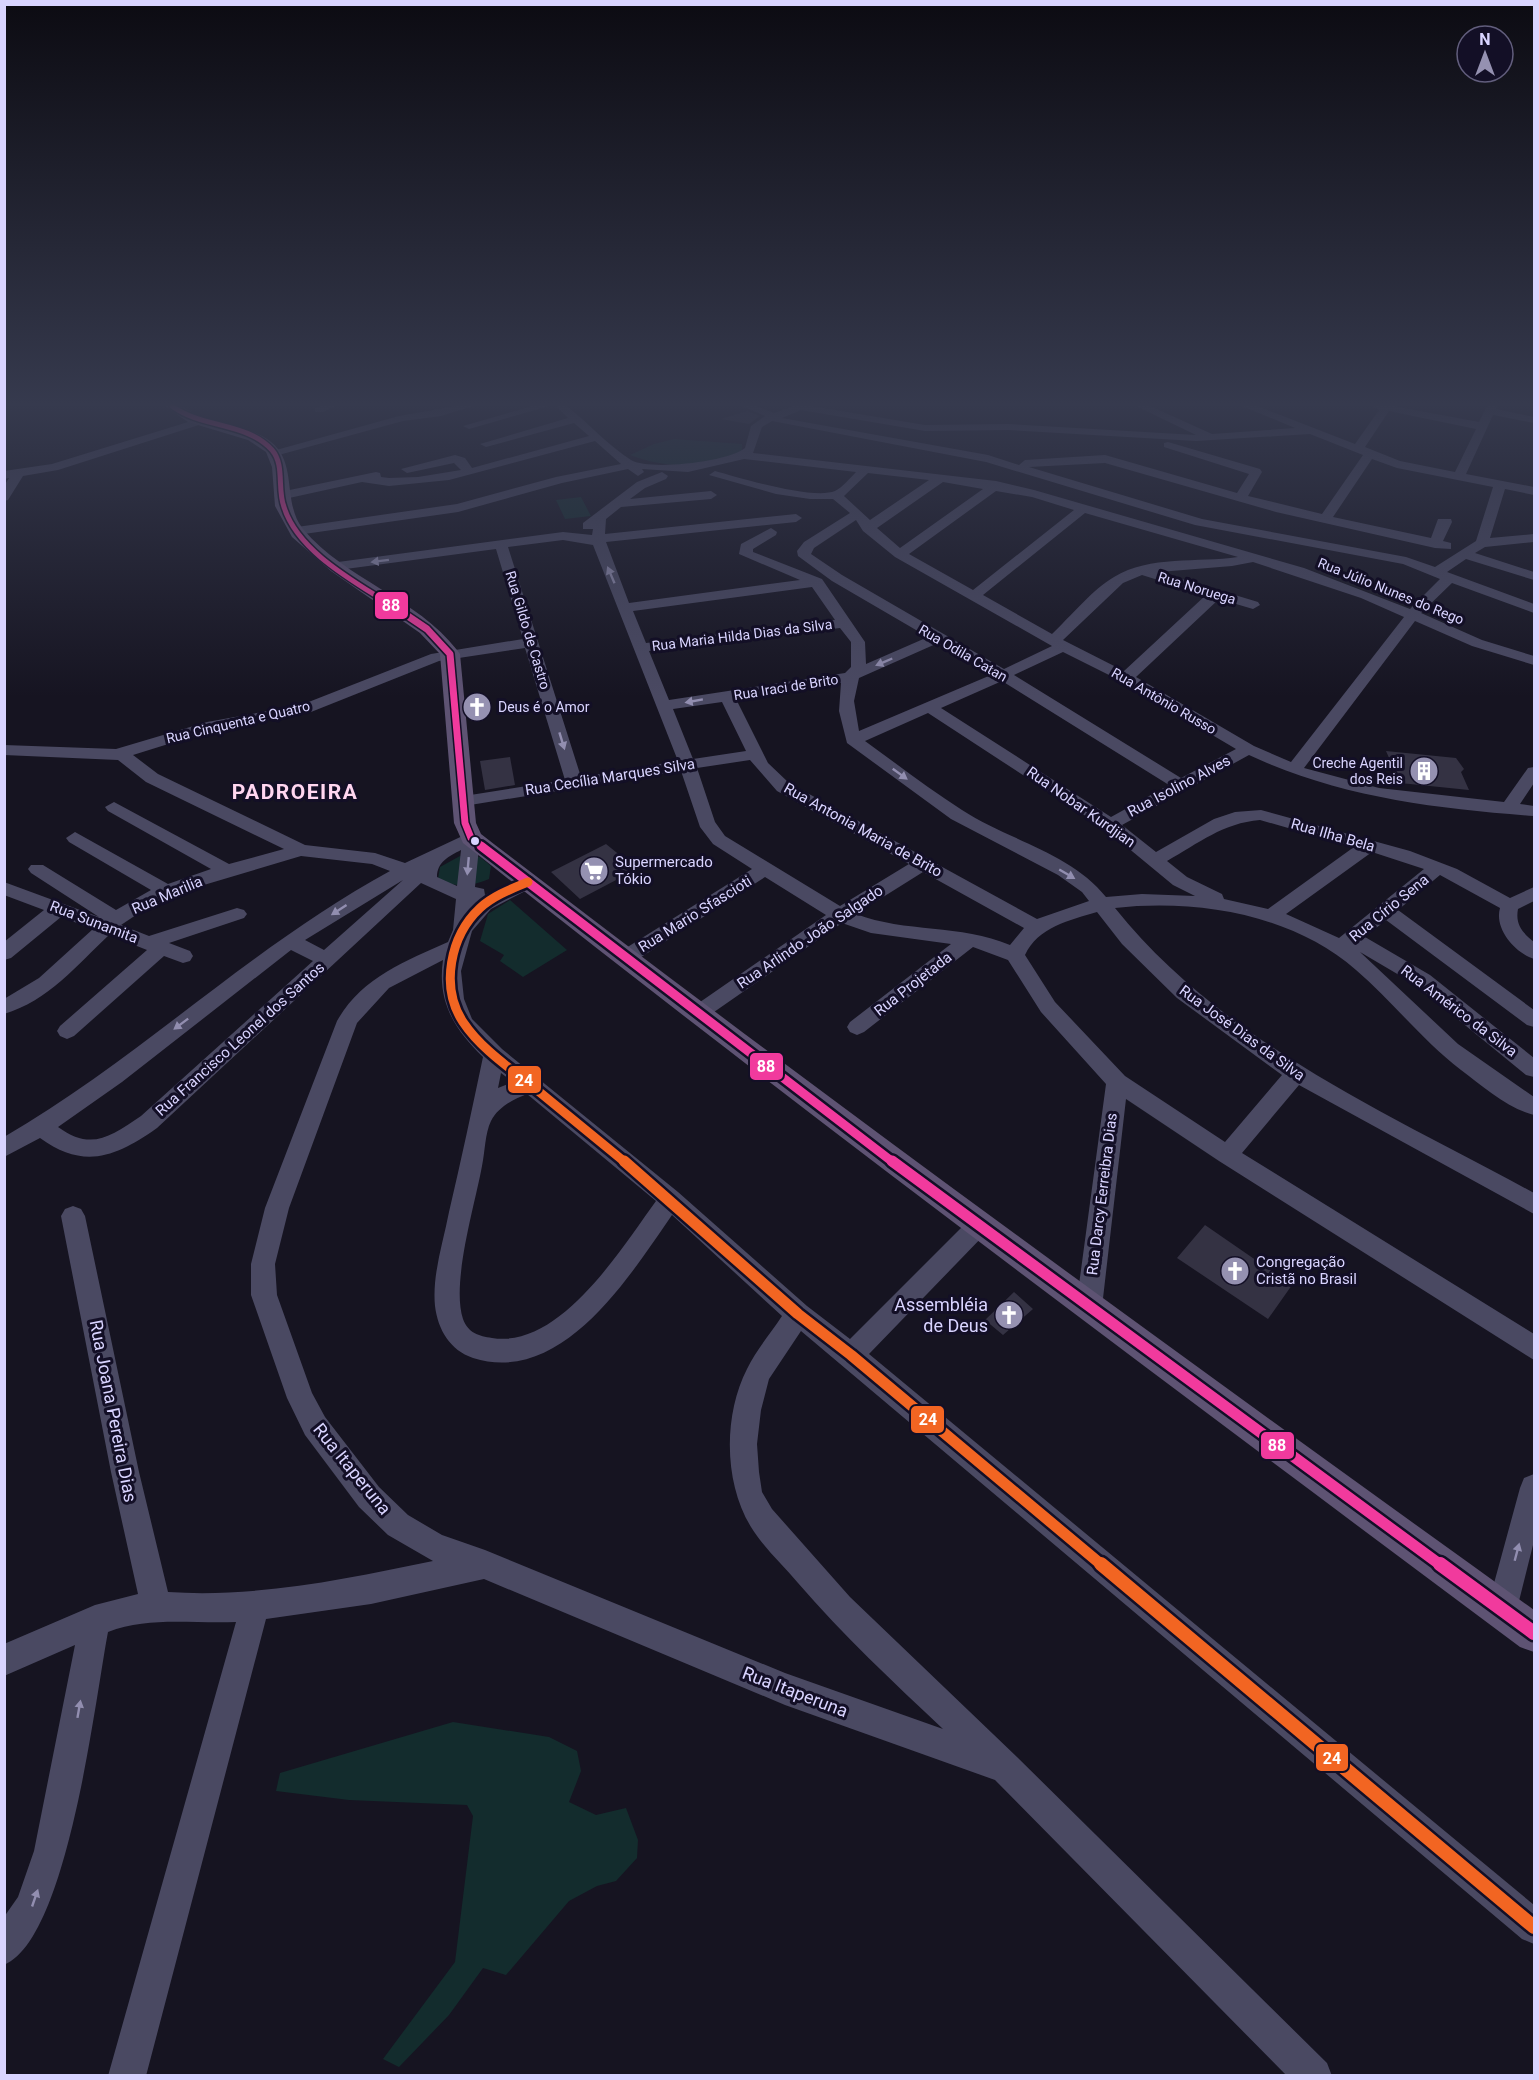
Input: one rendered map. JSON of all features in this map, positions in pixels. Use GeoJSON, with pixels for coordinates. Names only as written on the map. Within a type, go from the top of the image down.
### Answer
{"type":"FeatureCollection","features":[{"type":"Feature","properties":{"kind":"main road"},"geometry":{"type":"LineString","coordinates":[[282,503],[285,513],[297,531],[320,556],[437,635],[450,654],[465,823],[471,838],[697,1014],[978,1226],[1534,1633]]}},
{"type":"Feature","properties":{"kind":"street"},"geometry":{"type":"LineString","coordinates":[[297,531],[458,508],[476,503]]}},
{"type":"Feature","properties":{"kind":"street"},"geometry":{"type":"LineString","coordinates":[[563,536],[600,519],[617,504],[627,503]]}},
{"type":"Feature","properties":{"kind":"street","name":"Rua Antônio Russo"},"geometry":{"type":"LineString","coordinates":[[848,503],[868,528],[900,555],[1126,678],[1248,749],[1294,770],[1378,793],[1534,811]]}},
{"type":"Feature","properties":{"kind":"street"},"geometry":{"type":"LineString","coordinates":[[868,528],[904,503]]}},
{"type":"Feature","properties":{"kind":"street"},"geometry":{"type":"LineString","coordinates":[[900,555],[972,503]]}},
{"type":"Feature","properties":{"kind":"street","name":"Rua Júlio Nunes do Rego"},"geometry":{"type":"LineString","coordinates":[[1068,503],[1344,586],[1478,643],[1534,661]]}},
{"type":"Feature","properties":{"kind":"street"},"geometry":{"type":"LineString","coordinates":[[1139,503],[1200,522],[1379,554],[1534,609]]}},
{"type":"Feature","properties":{"kind":"street"},"geometry":{"type":"LineString","coordinates":[[1261,503],[1435,543],[1534,576]]}},
{"type":"Feature","properties":{"kind":"street"},"geometry":{"type":"LineString","coordinates":[[1325,519],[1334,503]]}},
{"type":"Feature","properties":{"kind":"street"},"geometry":{"type":"LineString","coordinates":[[1482,543],[1494,503]]}},
{"type":"Feature","properties":{"kind":"street"},"geometry":{"type":"LineString","coordinates":[[974,596],[1085,507]]}},
{"type":"Feature","properties":{"kind":"street","name":"Rua Odila Catan"},"geometry":{"type":"LineString","coordinates":[[856,515],[809,545],[804,551],[805,556],[837,578],[1003,675],[1180,785]]}},
{"type":"Feature","properties":{"kind":"street"},"geometry":{"type":"LineString","coordinates":[[338,566],[563,536],[598,541],[771,526],[796,518]]}},
{"type":"Feature","properties":{"kind":"street"},"geometry":{"type":"LineString","coordinates":[[600,519],[598,541],[688,766],[710,831],[742,856],[840,915],[886,930],[990,944],[1015,955],[1048,1007],[1117,1082],[1227,1155],[1534,1348]]}},
{"type":"Feature","properties":{"kind":"street"},"geometry":{"type":"LineString","coordinates":[[1435,543],[1446,522],[1443,522]]}},
{"type":"Feature","properties":{"kind":"street"},"geometry":{"type":"LineString","coordinates":[[746,554],[746,547],[771,526]]}},
{"type":"Feature","properties":{"kind":"street"},"geometry":{"type":"LineString","coordinates":[[1294,770],[1443,575],[1466,552],[1482,543],[1534,538]]}},
{"type":"Feature","properties":{"kind":"street","name":"Rua Gildo de Castro"},"geometry":{"type":"LineString","coordinates":[[501,545],[574,783]]}},
{"type":"Feature","properties":{"kind":"street"},"geometry":{"type":"LineString","coordinates":[[728,557],[746,554],[786,568],[815,582],[858,642],[860,667],[849,677],[846,690],[848,720],[853,740],[1003,675],[1058,643],[1118,580],[1142,570],[1257,559]]}},
{"type":"Feature","properties":{"kind":"street","name":"Rua Noruega"},"geometry":{"type":"LineString","coordinates":[[1142,570],[1253,605]]}},
{"type":"Feature","properties":{"kind":"street"},"geometry":{"type":"LineString","coordinates":[[625,608],[837,578]]}},
{"type":"Feature","properties":{"kind":"street"},"geometry":{"type":"LineString","coordinates":[[1126,678],[1216,594]]}},
{"type":"Feature","properties":{"kind":"street","name":"Rua Maria Hilda Dias da Silva"},"geometry":{"type":"LineString","coordinates":[[640,648],[844,623]]}},
{"type":"Feature","properties":{"kind":"street","name":"Rua Iraci de Brito"},"geometry":{"type":"LineString","coordinates":[[664,706],[849,677],[938,638]]}},
{"type":"Feature","properties":{"kind":"street","name":"Rua Cinquenta e Quatro"},"geometry":{"type":"LineString","coordinates":[[117,754],[198,729],[305,708],[422,662],[450,654],[532,642]]}},
{"type":"Feature","properties":{"kind":"street","name":"Rua Antonia Maria de Brito"},"geometry":{"type":"LineString","coordinates":[[727,696],[755,754],[769,777],[783,787],[1036,927]]}},
{"type":"Feature","properties":{"kind":"street","name":"Rua Nobar Kurdjian"},"geometry":{"type":"LineString","coordinates":[[929,707],[1110,824],[1180,881],[1232,906]]}},
{"type":"Feature","properties":{"kind":"street","name":"Rua José Dias da Silva"},"geometry":{"type":"LineString","coordinates":[[853,740],[957,815],[1076,878],[1103,903],[1129,939],[1184,993],[1296,1074],[1534,1204]]}},
{"type":"Feature","properties":{"kind":"street","name":"Rua Isolino Alves"},"geometry":{"type":"LineString","coordinates":[[1110,824],[1248,749]]}},
{"type":"Feature","properties":{"kind":"street"},"geometry":{"type":"LineString","coordinates":[[9,754],[117,754],[124,756],[153,778],[301,850],[375,859],[418,875],[439,887],[465,895],[489,890],[523,878]]}},
{"type":"Feature","properties":{"kind":"street","name":"Rua Cecília Marques Silva"},"geometry":{"type":"LineString","coordinates":[[464,801],[755,754]]}},
{"type":"Feature","properties":{"kind":"street"},"geometry":{"type":"LineString","coordinates":[[1509,807],[1534,772]]}},
{"type":"Feature","properties":{"kind":"street"},"geometry":{"type":"LineString","coordinates":[[114,807],[228,871]]}},
{"type":"Feature","properties":{"kind":"street","name":"Rua Ilha Bela"},"geometry":{"type":"LineString","coordinates":[[1155,860],[1220,823],[1248,815],[1273,818],[1369,845],[1437,868],[1510,906]]}},
{"type":"Feature","properties":{"kind":"street"},"geometry":{"type":"LineString","coordinates":[[75,838],[168,892]]}},
{"type":"Feature","properties":{"kind":"street"},"geometry":{"type":"LineString","coordinates":[[418,875],[440,852],[471,838]]}},
{"type":"Feature","properties":{"kind":"street"},"geometry":{"type":"LineString","coordinates":[[471,838],[459,939],[451,962],[451,978],[458,1013],[468,1028],[494,1055],[670,1199],[798,1314],[851,1354],[1534,1927]]}},
{"type":"Feature","properties":{"kind":"street"},"geometry":{"type":"LineString","coordinates":[[1272,915],[1369,845]]}},
{"type":"Feature","properties":{"kind":"street","name":"Rua Marilia"},"geometry":{"type":"LineString","coordinates":[[4,1007],[24,999],[111,923],[168,892],[228,871],[301,850]]}},
{"type":"Feature","properties":{"kind":"street","name":"Rua Arlindo João Salgado"},"geometry":{"type":"LineString","coordinates":[[697,1014],[840,915],[924,863]]}},
{"type":"Feature","properties":{"kind":"street","name":"Rua Círio Sena"},"geometry":{"type":"LineString","coordinates":[[1346,943],[1437,868]]}},
{"type":"Feature","properties":{"kind":"street"},"geometry":{"type":"LineString","coordinates":[[37,869],[111,923]]}},
{"type":"Feature","properties":{"kind":"street","name":"Rua Mario Sfascioti"},"geometry":{"type":"LineString","coordinates":[[625,958],[765,869]]}},
{"type":"Feature","properties":{"kind":"street","name":"Rua Francisco Leonel dos Santos"},"geometry":{"type":"LineString","coordinates":[[4,1148],[42,1127],[290,941],[418,875]]}},
{"type":"Feature","properties":{"kind":"street"},"geometry":{"type":"LineString","coordinates":[[459,939],[478,909],[523,878]]}},
{"type":"Feature","properties":{"kind":"street","name":"Rua Francisco Leonel dos Santos"},"geometry":{"type":"LineString","coordinates":[[42,1127],[72,1147],[83,1148],[117,1142],[131,1135],[149,1122],[327,960],[386,892]]}},
{"type":"Feature","properties":{"kind":"street"},"geometry":{"type":"LineString","coordinates":[[1534,893],[1510,906],[1507,912],[1509,927],[1516,937],[1534,952]]}},
{"type":"Feature","properties":{"kind":"street","name":"Rua Sunamita"},"geometry":{"type":"LineString","coordinates":[[10,896],[111,923],[155,946],[183,956]]}},
{"type":"Feature","properties":{"kind":"street"},"geometry":{"type":"LineString","coordinates":[[1015,955],[1025,936],[1036,927],[1103,903],[1137,899],[1232,906],[1272,915],[1346,943],[1470,1066],[1534,1107]]}},
{"type":"Feature","properties":{"kind":"street"},"geometry":{"type":"LineString","coordinates":[[4,953],[58,909]]}},
{"type":"Feature","properties":{"kind":"street"},"geometry":{"type":"LineString","coordinates":[[1385,910],[1534,1020]]}},
{"type":"Feature","properties":{"kind":"street"},"geometry":{"type":"LineString","coordinates":[[67,1031],[155,946],[237,914]]}},
{"type":"Feature","properties":{"kind":"street","name":"Rua Itaperuna"},"geometry":{"type":"LineString","coordinates":[[459,939],[391,975],[362,999],[347,1021],[277,1208],[263,1264],[264,1295],[300,1398],[315,1426],[369,1497],[398,1525],[434,1547],[485,1565],[784,1689],[1006,1768]]}},
{"type":"Feature","properties":{"kind":"street","name":"Rua Projetada"},"geometry":{"type":"LineString","coordinates":[[857,1028],[969,940]]}},
{"type":"Feature","properties":{"kind":"street"},"geometry":{"type":"LineString","coordinates":[[290,941],[327,960]]}},
{"type":"Feature","properties":{"kind":"street","name":"Rua Américo da Silva"},"geometry":{"type":"LineString","coordinates":[[1346,943],[1423,980],[1534,1068]]}},
{"type":"Feature","properties":{"kind":"street"},"geometry":{"type":"LineString","coordinates":[[494,1055],[448,1276],[446,1301],[454,1331],[474,1347],[494,1352],[519,1352],[553,1336],[586,1309],[670,1199]]}},
{"type":"Feature","properties":{"kind":"street"},"geometry":{"type":"LineString","coordinates":[[1227,1155],[1296,1074]]}},
{"type":"Feature","properties":{"kind":"street","name":"Rua Darcy Eerreibra Dias"},"geometry":{"type":"LineString","coordinates":[[1089,1307],[1117,1082]]}},
{"type":"Feature","properties":{"kind":"street"},"geometry":{"type":"LineString","coordinates":[[482,1116],[503,1095],[532,1084]]}},
{"type":"Feature","properties":{"kind":"street","name":"Rua Joana Pereira Dias"},"geometry":{"type":"LineString","coordinates":[[73,1216],[125,1472],[156,1606]]}},
{"type":"Feature","properties":{"kind":"street"},"geometry":{"type":"LineString","coordinates":[[851,1354],[978,1226]]}},
{"type":"Feature","properties":{"kind":"street"},"geometry":{"type":"LineString","coordinates":[[798,1314],[757,1375],[743,1444],[750,1495],[778,1540],[839,1608],[1006,1768],[1314,2076]]}},
{"type":"Feature","properties":{"kind":"street"},"geometry":{"type":"LineString","coordinates":[[1502,1609],[1534,1488]]}},
{"type":"Feature","properties":{"kind":"street"},"geometry":{"type":"LineString","coordinates":[[4,1661],[95,1620],[156,1606],[201,1608],[255,1606],[371,1589],[485,1565]]}},
{"type":"Feature","properties":{"kind":"street"},"geometry":{"type":"LineString","coordinates":[[127,2076],[255,1606]]}},
{"type":"Feature","properties":{"kind":"street"},"geometry":{"type":"LineString","coordinates":[[4,1948],[32,1907],[51,1851],[95,1620]]}},
{"type":"Feature","properties":{"kind":"green space"},"geometry":{"type":"Polygon","coordinates":[[[557,503],[584,503],[591,516],[565,519],[557,503]]]}},
{"type":"Feature","properties":{"kind":"green space"},"geometry":{"type":"Polygon","coordinates":[[[460,856],[480,857],[491,866],[489,879],[464,885],[438,879],[440,867],[460,856]]]}},
{"type":"Feature","properties":{"kind":"green space"},"geometry":{"type":"Polygon","coordinates":[[[510,900],[567,950],[523,977],[500,961],[504,955],[480,941],[488,914],[510,900]]]}},
{"type":"Feature","properties":{"kind":"green space"},"geometry":{"type":"Polygon","coordinates":[[[453,1722],[549,1737],[577,1751],[581,1771],[569,1802],[596,1815],[626,1808],[638,1840],[637,1858],[616,1881],[597,1886],[569,1901],[506,1975],[483,1968],[449,2015],[399,2067],[383,2059],[455,1962],[473,1816],[467,1805],[349,1800],[276,1791],[280,1773],[453,1722]]]}},
{"type":"Feature","properties":{"kind":"building","name":"Creche Agentil dos Reis"},"geometry":{"type":"Polygon","coordinates":[[[1386,751],[1456,758],[1464,769],[1461,772],[1469,790],[1400,783],[1386,751]]]}},
{"type":"Feature","properties":{"kind":"building"},"geometry":{"type":"Polygon","coordinates":[[[510,757],[515,785],[485,790],[480,761],[510,757]]]}},
{"type":"Feature","properties":{"kind":"building","name":"Supermercado Tókio"},"geometry":{"type":"Polygon","coordinates":[[[606,844],[637,869],[580,899],[551,872],[606,844]]]}},
{"type":"Feature","properties":{"kind":"building","name":"Congregação Cristã no Brasil"},"geometry":{"type":"Polygon","coordinates":[[[1205,1225],[1292,1285],[1268,1319],[1177,1258],[1205,1225]]]}},
{"type":"Feature","properties":{"kind":"building","name":"Assembléia de Deus"},"geometry":{"type":"Polygon","coordinates":[[[1014,1292],[1033,1309],[1003,1335],[985,1320],[1014,1292]]]}},
{"type":"Feature","properties":{"kind":"transit line","name":"88"},"geometry":{"type":"LineString","coordinates":[[283,503],[289,520],[298,533],[316,550],[337,568],[427,629],[450,654],[465,823],[471,838],[697,1014],[978,1226],[1534,1633]]}},
{"type":"Feature","properties":{"kind":"transit line","name":"24"},"geometry":{"type":"LineString","coordinates":[[528,882],[484,904],[470,919],[457,944],[451,971],[453,999],[461,1018],[474,1035],[494,1055],[670,1199],[798,1314],[851,1355],[1534,1927]]}},
{"type":"Feature","properties":{"kind":"place","name":"Deus é o Amor"},"geometry":{"type":"Point","coordinates":[477,707]}},
{"type":"Feature","properties":{"kind":"place","name":"Creche Agentil dos Reis"},"geometry":{"type":"Point","coordinates":[1424,771]}},
{"type":"Feature","properties":{"kind":"place","name":"Supermercado Tókio"},"geometry":{"type":"Point","coordinates":[594,871]}},
{"type":"Feature","properties":{"kind":"place","name":"Congregação Cristã no Brasil"},"geometry":{"type":"Point","coordinates":[1235,1271]}},
{"type":"Feature","properties":{"kind":"place","name":"Assembléia de Deus"},"geometry":{"type":"Point","coordinates":[1009,1315]}},
{"type":"Feature","properties":{"kind":"district","name":"PADROEIRA"},"geometry":{"type":"Point","coordinates":[295,792]}}]}
